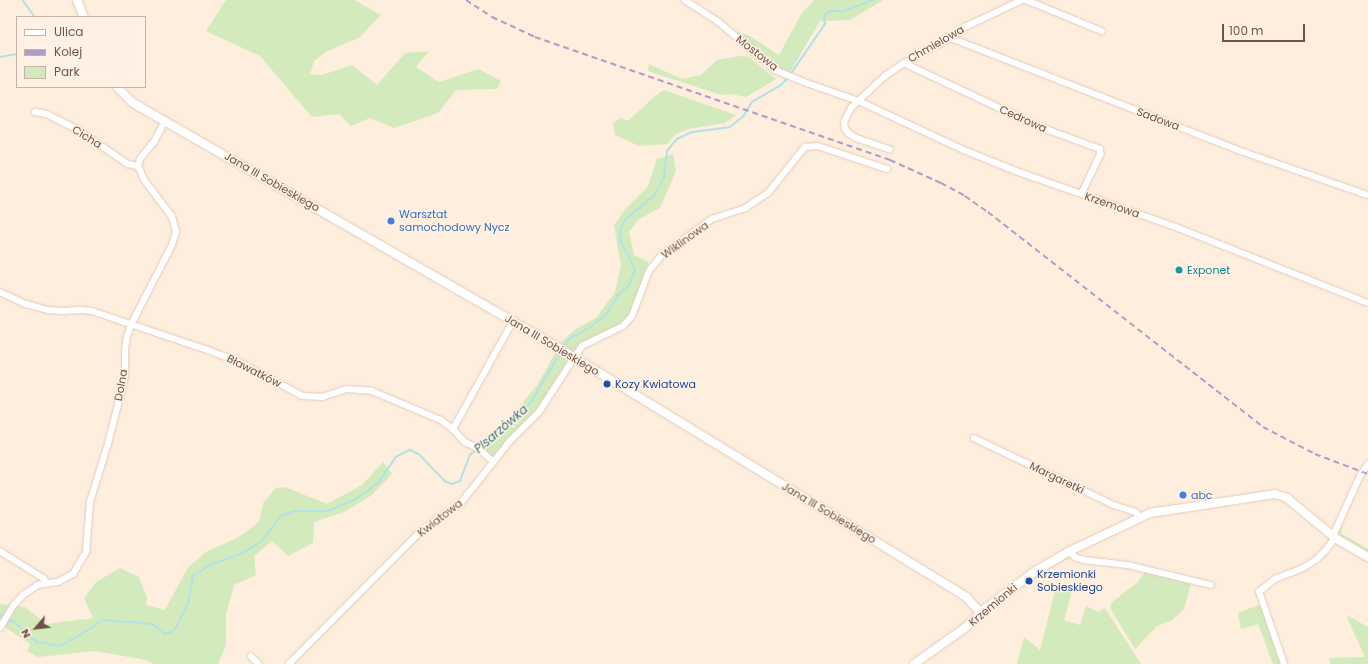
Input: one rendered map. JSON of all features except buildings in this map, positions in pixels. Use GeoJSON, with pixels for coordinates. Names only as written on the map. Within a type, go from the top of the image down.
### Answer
{"type":"FeatureCollection","features":[{"type":"Feature","properties":{"kind":"street"},"geometry":{"type":"LineString","coordinates":[[77,0],[84,16]]}},
{"type":"Feature","properties":{"kind":"street","name":"Mostowa"},"geometry":{"type":"LineString","coordinates":[[685,0],[719,22],[775,70],[804,82],[859,101]]}},
{"type":"Feature","properties":{"kind":"street","name":"Chmielowa"},"geometry":{"type":"LineString","coordinates":[[859,101],[885,76],[904,62],[951,38],[965,27],[1022,0]]}},
{"type":"Feature","properties":{"kind":"street"},"geometry":{"type":"LineString","coordinates":[[1026,0],[1102,31]]}},
{"type":"Feature","properties":{"kind":"street","name":"Sadowa"},"geometry":{"type":"LineString","coordinates":[[951,38],[1238,150],[1368,195]]}},
{"type":"Feature","properties":{"kind":"street","name":"Cedrowa"},"geometry":{"type":"LineString","coordinates":[[904,62],[1038,126],[1100,149],[1101,154],[1082,194]]}},
{"type":"Feature","properties":{"kind":"street","name":"Jana III Sobieskiego"},"geometry":{"type":"LineString","coordinates":[[118,88],[132,102],[557,347],[966,597],[981,613]]}},
{"type":"Feature","properties":{"kind":"street"},"geometry":{"type":"LineString","coordinates":[[859,101],[851,108],[844,122],[845,129],[855,138],[890,150]]}},
{"type":"Feature","properties":{"kind":"street","name":"Krzemowa"},"geometry":{"type":"LineString","coordinates":[[859,101],[964,150],[1016,171],[1176,227],[1368,303]]}},
{"type":"Feature","properties":{"kind":"street","name":"Cicha"},"geometry":{"type":"LineString","coordinates":[[35,112],[47,114],[80,131],[128,164],[138,166]]}},
{"type":"Feature","properties":{"kind":"street"},"geometry":{"type":"LineString","coordinates":[[138,166],[140,159],[154,142],[165,121]]}},
{"type":"Feature","properties":{"kind":"street","name":"Wiklinowa"},"geometry":{"type":"LineString","coordinates":[[573,357],[582,346],[623,326],[632,316],[649,271],[661,256],[712,219],[746,208],[768,193],[805,147],[818,146],[887,169]]}},
{"type":"Feature","properties":{"kind":"street","name":"Dolna"},"geometry":{"type":"LineString","coordinates":[[0,628],[8,614],[23,595],[38,585],[58,582],[73,574],[86,552],[90,502],[108,444],[125,377],[125,349],[131,325],[172,245],[176,232],[172,217],[144,180],[138,166]]}},
{"type":"Feature","properties":{"kind":"street","name":"Bławatków"},"geometry":{"type":"LineString","coordinates":[[0,292],[26,304],[49,310],[92,312],[239,362],[303,396],[322,397],[346,389],[372,391],[431,416],[453,429],[464,442],[478,448],[494,462]]}},
{"type":"Feature","properties":{"kind":"street"},"geometry":{"type":"LineString","coordinates":[[453,429],[513,321]]}},
{"type":"Feature","properties":{"kind":"street","name":"Kwiatowa"},"geometry":{"type":"LineString","coordinates":[[289,664],[421,531],[461,503],[510,441],[539,412],[573,357]]}},
{"type":"Feature","properties":{"kind":"street","name":"Margaretki"},"geometry":{"type":"LineString","coordinates":[[974,438],[1114,506],[1136,512],[1140,517]]}},
{"type":"Feature","properties":{"kind":"street"},"geometry":{"type":"LineString","coordinates":[[1284,664],[1259,592],[1275,579],[1300,569],[1316,560],[1326,550],[1334,537],[1360,476],[1368,464]]}},
{"type":"Feature","properties":{"kind":"street","name":"Krzemionki"},"geometry":{"type":"LineString","coordinates":[[914,664],[966,627],[981,613],[1034,572],[1070,551],[1140,517],[1158,511],[1275,494],[1293,502],[1334,537],[1368,557]]}},
{"type":"Feature","properties":{"kind":"street"},"geometry":{"type":"LineString","coordinates":[[0,551],[43,578],[48,583]]}},
{"type":"Feature","properties":{"kind":"street"},"geometry":{"type":"LineString","coordinates":[[1070,551],[1075,557],[1084,560],[1128,565],[1212,585]]}},
{"type":"Feature","properties":{"kind":"street"},"geometry":{"type":"LineString","coordinates":[[251,656],[259,664]]}},
{"type":"Feature","properties":{"kind":"green space"},"geometry":{"type":"Polygon","coordinates":[[[226,0],[354,0],[381,15],[360,37],[326,52],[314,61],[310,74],[322,75],[352,65],[377,85],[405,53],[429,51],[416,67],[439,82],[478,69],[501,81],[497,89],[456,90],[438,113],[394,128],[370,118],[351,126],[339,114],[312,117],[260,56],[206,31],[226,0]]]}},
{"type":"Feature","properties":{"kind":"green space"},"geometry":{"type":"Polygon","coordinates":[[[814,0],[883,0],[850,20],[820,21],[790,72],[782,69],[754,49],[735,31],[748,35],[779,55],[802,13],[814,0]]]}},
{"type":"Feature","properties":{"kind":"green space"},"geometry":{"type":"Polygon","coordinates":[[[740,56],[749,57],[776,79],[746,97],[731,94],[721,95],[648,71],[649,64],[682,79],[701,75],[717,60],[740,56]]]}},
{"type":"Feature","properties":{"kind":"green space"},"geometry":{"type":"Polygon","coordinates":[[[664,90],[736,115],[725,123],[688,129],[676,134],[667,144],[639,146],[615,135],[613,123],[621,118],[628,121],[655,96],[664,90]]]}},
{"type":"Feature","properties":{"kind":"green space"},"geometry":{"type":"Polygon","coordinates":[[[673,154],[676,171],[660,208],[639,219],[629,232],[634,255],[649,262],[630,314],[620,324],[581,343],[572,352],[559,344],[576,329],[596,318],[615,292],[621,266],[614,225],[624,211],[648,186],[657,159],[673,154]]]}},
{"type":"Feature","properties":{"kind":"green space"},"geometry":{"type":"Polygon","coordinates":[[[556,351],[568,359],[537,410],[492,458],[480,444],[510,418],[538,384],[556,351]]]}},
{"type":"Feature","properties":{"kind":"green space"},"geometry":{"type":"Polygon","coordinates":[[[383,462],[392,474],[372,495],[344,512],[314,522],[313,543],[288,556],[272,541],[254,556],[256,575],[234,585],[226,614],[226,645],[218,664],[154,664],[146,660],[95,651],[38,657],[27,651],[30,644],[0,624],[0,604],[25,607],[46,624],[93,618],[84,598],[96,582],[120,568],[139,577],[147,597],[146,605],[165,610],[187,569],[206,552],[237,538],[259,522],[263,503],[276,488],[285,487],[327,504],[362,485],[383,462]]]}},
{"type":"Feature","properties":{"kind":"green space"},"geometry":{"type":"Polygon","coordinates":[[[1341,527],[1343,527],[1341,532],[1342,534],[1368,549],[1368,553],[1341,536],[1339,533],[1341,527]]]}},
{"type":"Feature","properties":{"kind":"green space"},"geometry":{"type":"Polygon","coordinates":[[[1069,556],[1068,559],[1062,561],[1022,588],[1042,572],[1069,556]]]}},
{"type":"Feature","properties":{"kind":"green space"},"geometry":{"type":"Polygon","coordinates":[[[1145,572],[1191,583],[1184,609],[1172,620],[1157,626],[1135,649],[1110,608],[1112,602],[1137,583],[1145,572]]]}},
{"type":"Feature","properties":{"kind":"green space"},"geometry":{"type":"Polygon","coordinates":[[[1056,587],[1072,592],[1064,620],[1080,625],[1086,606],[1098,612],[1105,608],[1141,664],[1017,664],[1024,637],[1040,650],[1056,587]]]}},
{"type":"Feature","properties":{"kind":"green space"},"geometry":{"type":"Polygon","coordinates":[[[1261,604],[1283,664],[1273,664],[1258,624],[1241,629],[1238,613],[1261,604]]]}},
{"type":"Feature","properties":{"kind":"green space"},"geometry":{"type":"Polygon","coordinates":[[[1346,615],[1368,627],[1368,664],[1330,664],[1329,658],[1365,657],[1346,615]]]}},
{"type":"Feature","properties":{"kind":"waterway"},"geometry":{"type":"LineString","coordinates":[[23,0],[34,16]]}},
{"type":"Feature","properties":{"kind":"waterway","name":"Pisarzówka"},"geometry":{"type":"LineString","coordinates":[[790,75],[825,24],[824,16],[830,11],[843,11],[874,0]]}},
{"type":"Feature","properties":{"kind":"waterway"},"geometry":{"type":"LineString","coordinates":[[0,57],[16,54]]}},
{"type":"Feature","properties":{"kind":"waterway","name":"Pisarzówka"},"geometry":{"type":"LineString","coordinates":[[565,345],[569,339],[591,327],[608,312],[618,295],[629,285],[635,271],[621,243],[620,231],[625,220],[654,196],[664,177],[667,151],[677,139],[692,132],[730,127],[743,117],[752,102],[780,86],[788,78]]}},
{"type":"Feature","properties":{"kind":"waterway","name":"Pisarzówka"},"geometry":{"type":"LineString","coordinates":[[480,448],[506,427],[529,405],[559,355]]}},
{"type":"Feature","properties":{"kind":"waterway","name":"Pisarzówka"},"geometry":{"type":"LineString","coordinates":[[8,619],[15,622],[37,642],[60,646],[103,620],[153,624],[165,634],[174,631],[188,604],[193,576],[210,565],[243,553],[262,541],[281,516],[295,511],[327,511],[356,499],[379,482],[396,457],[410,450],[419,454],[445,481],[452,484],[460,481],[470,455],[476,450]]}},
{"type":"Feature","properties":{"kind":"waterway","name":"Pisarzówka"},"geometry":{"type":"LineString","coordinates":[[0,615],[5,617]]}},
{"type":"Feature","properties":{"kind":"railway"},"geometry":{"type":"LineString","coordinates":[[466,0],[492,17],[535,37],[890,160],[941,183],[965,196],[988,212],[1263,427],[1315,454],[1368,474]]}},
{"type":"Feature","properties":{"kind":"place","name":"Warsztat samochodowy Nycz"},"geometry":{"type":"Point","coordinates":[391,221]}},
{"type":"Feature","properties":{"kind":"place","name":"Exponet"},"geometry":{"type":"Point","coordinates":[1179,270]}},
{"type":"Feature","properties":{"kind":"place","name":"Kozy Kwiatowa"},"geometry":{"type":"Point","coordinates":[607,384]}},
{"type":"Feature","properties":{"kind":"place","name":"abc"},"geometry":{"type":"Point","coordinates":[1183,495]}},
{"type":"Feature","properties":{"kind":"place","name":"Krzemionki Sobieskiego"},"geometry":{"type":"Point","coordinates":[1029,581]}}]}
